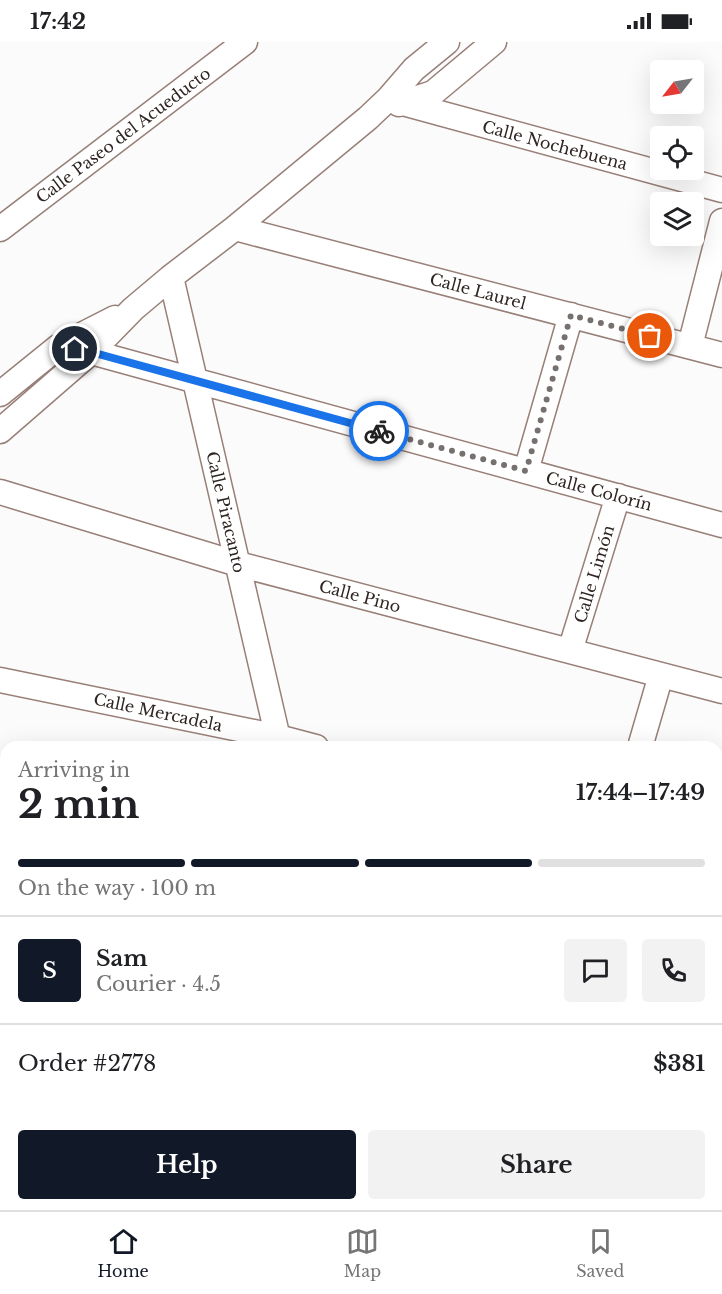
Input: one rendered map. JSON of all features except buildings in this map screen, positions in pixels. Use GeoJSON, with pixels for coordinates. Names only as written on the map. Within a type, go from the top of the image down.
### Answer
{"type":"FeatureCollection","features":[{"type":"Feature","properties":{"kind":"street","name":"Calle Paseo del Acueducto"},"geometry":{"type":"LineString","coordinates":[[0,229],[245,42]]}},
{"type":"Feature","properties":{"kind":"street"},"geometry":{"type":"LineString","coordinates":[[395,101],[414,69],[447,42]]}},
{"type":"Feature","properties":{"kind":"street"},"geometry":{"type":"LineString","coordinates":[[0,431],[91,352],[133,309],[368,118],[395,101],[433,93],[494,42]]}},
{"type":"Feature","properties":{"kind":"street","name":"Calle Nochebuena"},"geometry":{"type":"LineString","coordinates":[[395,101],[722,190]]}},
{"type":"Feature","properties":{"kind":"street"},"geometry":{"type":"LineString","coordinates":[[690,346],[722,221]]}},
{"type":"Feature","properties":{"kind":"street","name":"Calle Laurel"},"geometry":{"type":"LineString","coordinates":[[235,228],[722,355]]}},
{"type":"Feature","properties":{"kind":"street","name":"Calle Piracanto"},"geometry":{"type":"LineString","coordinates":[[171,277],[279,741]]}},
{"type":"Feature","properties":{"kind":"street"},"geometry":{"type":"LineString","coordinates":[[0,394],[58,347],[133,309]]}},
{"type":"Feature","properties":{"kind":"street"},"geometry":{"type":"LineString","coordinates":[[526,471],[571,315]]}},
{"type":"Feature","properties":{"kind":"street","name":"Calle Colorín"},"geometry":{"type":"LineString","coordinates":[[58,347],[91,352],[722,525]]}},
{"type":"Feature","properties":{"kind":"street","name":"Calle Pino"},"geometry":{"type":"LineString","coordinates":[[0,492],[238,564],[722,691]]}},
{"type":"Feature","properties":{"kind":"street","name":"Calle Limón"},"geometry":{"type":"LineString","coordinates":[[570,651],[618,496]]}},
{"type":"Feature","properties":{"kind":"street"},"geometry":{"type":"LineString","coordinates":[[642,741],[662,675]]}},
{"type":"Feature","properties":{"kind":"street","name":"Calle Mercadela"},"geometry":{"type":"LineString","coordinates":[[0,680],[274,741]]}},
{"type":"Feature","properties":{"kind":"way so far"},"geometry":{"type":"LineString","coordinates":[[379,431],[526,471],[571,315],[650,336]]}},
{"type":"Feature","properties":{"kind":"route"},"geometry":{"type":"LineString","coordinates":[[75,349],[379,431]]}}]}
